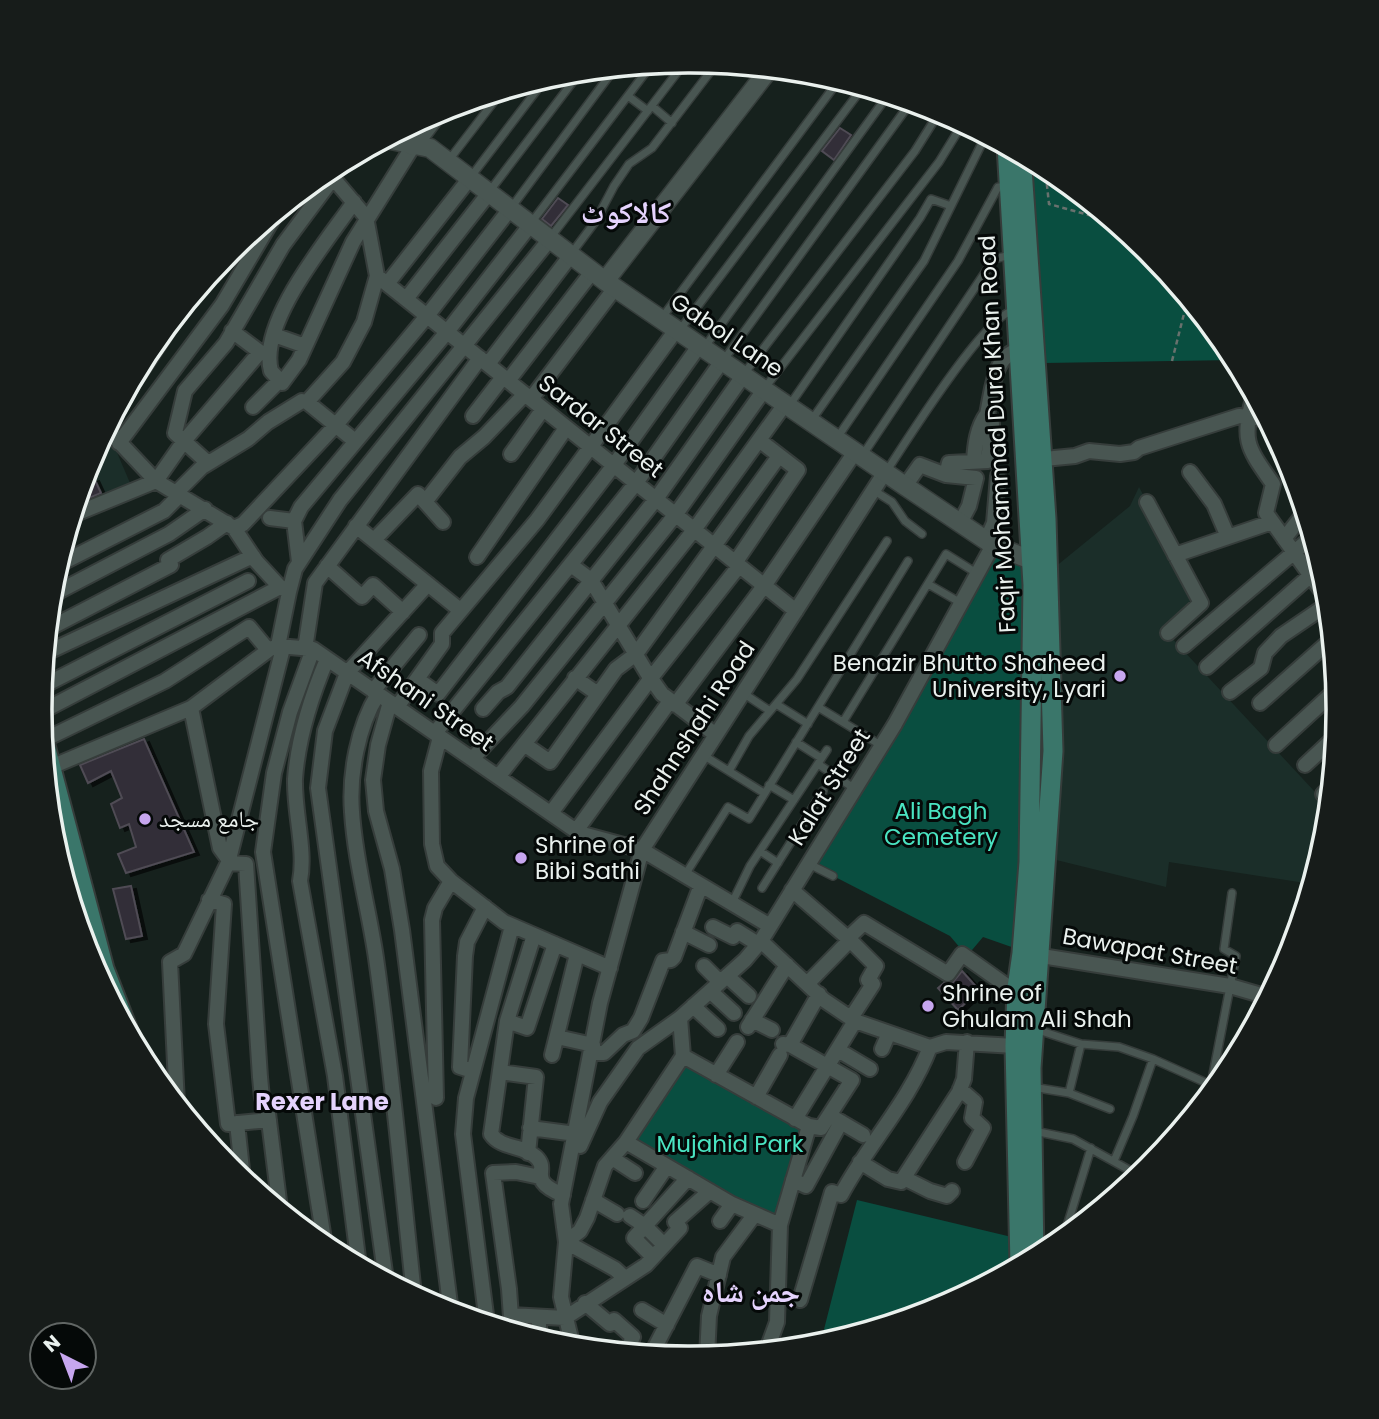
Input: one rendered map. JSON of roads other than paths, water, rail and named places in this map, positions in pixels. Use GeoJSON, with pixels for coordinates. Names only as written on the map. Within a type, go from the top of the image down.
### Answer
{"type":"FeatureCollection","features":[{"type":"Feature","properties":{"kind":"main road","name":"Faqir Mohammad Dura Khan Road"},"geometry":{"type":"LineString","coordinates":[[1008,158],[1016,310],[1026,349]]}},
{"type":"Feature","properties":{"kind":"main road","name":"Faqir Mohammad Dura Khan Road"},"geometry":{"type":"LineString","coordinates":[[1021,166],[1026,349],[1039,561],[1053,719],[1053,751],[1031,954],[1017,988],[1015,1046],[1033,1245]]}},
{"type":"Feature","properties":{"kind":"main road","name":"Faqir Mohammad Dura Khan Road"},"geometry":{"type":"LineString","coordinates":[[1020,1253],[1024,1129],[1031,1086],[1034,1029],[1029,862],[1032,585],[1039,561]]}},
{"type":"Feature","properties":{"kind":"main road"},"geometry":{"type":"LineString","coordinates":[[1031,719],[1053,719]]}},
{"type":"Feature","properties":{"kind":"main road"},"geometry":{"type":"LineString","coordinates":[[72,867],[91,927]]}},
{"type":"Feature","properties":{"kind":"street"},"geometry":{"type":"LineString","coordinates":[[425,502],[460,457],[528,397],[604,280],[763,77]]}},
{"type":"Feature","properties":{"kind":"street"},"geometry":{"type":"LineString","coordinates":[[354,202],[293,289],[270,345],[271,371],[282,383],[299,360],[340,267],[366,217],[424,131]]}},
{"type":"Feature","properties":{"kind":"street","name":"Gabol Lane"},"geometry":{"type":"LineString","coordinates":[[400,143],[430,148],[604,280],[989,543],[1039,561]]}},
{"type":"Feature","properties":{"kind":"street"},"geometry":{"type":"LineString","coordinates":[[307,402],[344,362],[382,280],[470,178]]}},
{"type":"Feature","properties":{"kind":"street"},"geometry":{"type":"LineString","coordinates":[[335,181],[366,217],[382,280]]}},
{"type":"Feature","properties":{"kind":"street"},"geometry":{"type":"LineString","coordinates":[[406,299],[489,192]]}},
{"type":"Feature","properties":{"kind":"street"},"geometry":{"type":"LineString","coordinates":[[208,463],[175,433],[185,391],[232,331],[283,245],[318,193]]}},
{"type":"Feature","properties":{"kind":"street"},"geometry":{"type":"LineString","coordinates":[[58,624],[171,565],[167,559],[207,537],[230,525],[243,524],[336,425],[427,316],[510,209]]}},
{"type":"Feature","properties":{"kind":"street"},"geometry":{"type":"LineString","coordinates":[[299,562],[294,521],[301,507],[447,332],[531,224]]}},
{"type":"Feature","properties":{"kind":"street"},"geometry":{"type":"LineString","coordinates":[[119,443],[222,304],[261,238]]}},
{"type":"Feature","properties":{"kind":"street"},"geometry":{"type":"LineString","coordinates":[[176,1086],[170,962],[184,954],[228,861],[276,648],[284,589],[340,500],[550,239]]}},
{"type":"Feature","properties":{"kind":"street"},"geometry":{"type":"LineString","coordinates":[[322,1229],[263,852],[277,761],[309,649],[315,583],[484,361],[571,255]]}},
{"type":"Feature","properties":{"kind":"street","name":"Sardar Street"},"geometry":{"type":"LineString","coordinates":[[382,280],[796,611]]}},
{"type":"Feature","properties":{"kind":"street"},"geometry":{"type":"LineString","coordinates":[[473,416],[604,280]]}},
{"type":"Feature","properties":{"kind":"street"},"geometry":{"type":"LineString","coordinates":[[84,510],[156,481],[184,441],[248,370],[260,352],[232,331]]}},
{"type":"Feature","properties":{"kind":"street"},"geometry":{"type":"LineString","coordinates":[[413,1283],[376,959],[352,811],[359,742],[371,706],[417,679],[442,644],[442,633],[537,520],[677,331]]}},
{"type":"Feature","properties":{"kind":"street"},"geometry":{"type":"LineString","coordinates":[[274,335],[305,346]]}},
{"type":"Feature","properties":{"kind":"street"},"geometry":{"type":"LineString","coordinates":[[417,679],[438,694],[701,347]]}},
{"type":"Feature","properties":{"kind":"street"},"geometry":{"type":"LineString","coordinates":[[946,475],[948,463],[988,461],[992,424],[987,414],[1000,360],[1011,351],[1026,349]]}},
{"type":"Feature","properties":{"kind":"street"},"geometry":{"type":"LineString","coordinates":[[610,968],[512,926],[451,881],[437,866],[432,844],[431,771],[437,735],[636,483],[722,361]]}},
{"type":"Feature","properties":{"kind":"street"},"geometry":{"type":"LineString","coordinates":[[483,709],[498,692],[507,687],[656,499],[743,376]]}},
{"type":"Feature","properties":{"kind":"street"},"geometry":{"type":"LineString","coordinates":[[170,377],[185,391]]}},
{"type":"Feature","properties":{"kind":"street"},"geometry":{"type":"LineString","coordinates":[[253,407],[280,380]]}},
{"type":"Feature","properties":{"kind":"street"},"geometry":{"type":"LineString","coordinates":[[472,759],[522,706],[676,514],[764,390]]}},
{"type":"Feature","properties":{"kind":"street"},"geometry":{"type":"LineString","coordinates":[[71,558],[164,511],[208,463],[302,401],[307,402],[355,441]]}},
{"type":"Feature","properties":{"kind":"street"},"geometry":{"type":"LineString","coordinates":[[498,777],[694,530],[787,405]]}},
{"type":"Feature","properties":{"kind":"street"},"geometry":{"type":"LineString","coordinates":[[1207,667],[1311,575],[1266,513],[1273,484],[1249,448],[1246,425],[1250,408]]}},
{"type":"Feature","properties":{"kind":"street"},"geometry":{"type":"LineString","coordinates":[[511,454],[543,409]]}},
{"type":"Feature","properties":{"kind":"street"},"geometry":{"type":"LineString","coordinates":[[1033,460],[1075,456],[1085,452],[1134,452],[1139,448],[1239,416],[1255,417]]}},
{"type":"Feature","properties":{"kind":"street"},"geometry":{"type":"LineString","coordinates":[[477,558],[566,428]]}},
{"type":"Feature","properties":{"kind":"street"},"geometry":{"type":"LineString","coordinates":[[114,437],[156,481],[230,525],[284,589]]}},
{"type":"Feature","properties":{"kind":"street"},"geometry":{"type":"LineString","coordinates":[[551,813],[738,564],[798,470],[759,440]]}},
{"type":"Feature","properties":{"kind":"street"},"geometry":{"type":"LineString","coordinates":[[576,831],[764,586],[859,454]]}},
{"type":"Feature","properties":{"kind":"street"},"geometry":{"type":"LineString","coordinates":[[524,744],[550,762],[616,669],[636,654],[716,547],[779,456]]}},
{"type":"Feature","properties":{"kind":"street"},"geometry":{"type":"LineString","coordinates":[[905,486],[920,465],[946,475],[976,478],[969,506],[960,523]]}},
{"type":"Feature","properties":{"kind":"street","name":"Shahnshahi Road"},"geometry":{"type":"LineString","coordinates":[[568,1172],[600,1003],[642,850],[885,472]]}},
{"type":"Feature","properties":{"kind":"street"},"geometry":{"type":"LineString","coordinates":[[1191,472],[1214,504],[1228,537]]}},
{"type":"Feature","properties":{"kind":"street","name":"Kalat Street"},"geometry":{"type":"LineString","coordinates":[[568,1172],[600,1102],[638,1048],[680,1018],[745,960],[759,943],[882,746],[978,574],[994,523],[998,476]]}},
{"type":"Feature","properties":{"kind":"street"},"geometry":{"type":"LineString","coordinates":[[374,540],[418,494],[443,522]]}},
{"type":"Feature","properties":{"kind":"street"},"geometry":{"type":"LineString","coordinates":[[1147,502],[1201,603],[1168,633]]}},
{"type":"Feature","properties":{"kind":"street"},"geometry":{"type":"LineString","coordinates":[[64,588],[169,534],[205,509]]}},
{"type":"Feature","properties":{"kind":"street"},"geometry":{"type":"LineString","coordinates":[[270,518],[294,521]]}},
{"type":"Feature","properties":{"kind":"street"},"geometry":{"type":"LineString","coordinates":[[1175,555],[1272,522]]}},
{"type":"Feature","properties":{"kind":"street"},"geometry":{"type":"LineString","coordinates":[[1184,646],[1289,545],[1299,525]]}},
{"type":"Feature","properties":{"kind":"street"},"geometry":{"type":"LineString","coordinates":[[356,526],[460,610]]}},
{"type":"Feature","properties":{"kind":"street"},"geometry":{"type":"LineString","coordinates":[[1289,545],[1303,540]]}},
{"type":"Feature","properties":{"kind":"street"},"geometry":{"type":"LineString","coordinates":[[56,648],[253,555]]}},
{"type":"Feature","properties":{"kind":"street"},"geometry":{"type":"LineString","coordinates":[[570,565],[591,580],[651,678],[672,703],[716,735]]}},
{"type":"Feature","properties":{"kind":"street"},"geometry":{"type":"LineString","coordinates":[[327,566],[362,597],[373,585],[403,612]]}},
{"type":"Feature","properties":{"kind":"street"},"geometry":{"type":"LineString","coordinates":[[53,681],[248,581]]}},
{"type":"Feature","properties":{"kind":"street"},"geometry":{"type":"LineString","coordinates":[[194,583],[205,603]]}},
{"type":"Feature","properties":{"kind":"street"},"geometry":{"type":"LineString","coordinates":[[384,1268],[318,788],[325,731],[347,673],[428,584]]}},
{"type":"Feature","properties":{"kind":"street"},"geometry":{"type":"LineString","coordinates":[[52,706],[284,589]]}},
{"type":"Feature","properties":{"kind":"street"},"geometry":{"type":"LineString","coordinates":[[1230,692],[1261,667],[1265,653],[1281,636],[1318,609]]}},
{"type":"Feature","properties":{"kind":"street"},"geometry":{"type":"LineString","coordinates":[[53,734],[165,681],[249,627],[276,648],[309,649]]}},
{"type":"Feature","properties":{"kind":"street"},"geometry":{"type":"LineString","coordinates":[[419,635],[384,699],[373,780],[376,811],[392,869],[402,930],[449,1299]]}},
{"type":"Feature","properties":{"kind":"street"},"geometry":{"type":"LineString","coordinates":[[1260,703],[1323,647]]}},
{"type":"Feature","properties":{"kind":"street"},"geometry":{"type":"LineString","coordinates":[[55,762],[191,708],[276,648]]}},
{"type":"Feature","properties":{"kind":"street","name":"Afshani Street"},"geometry":{"type":"LineString","coordinates":[[309,649],[576,831],[642,850],[770,926]]}},
{"type":"Feature","properties":{"kind":"street"},"geometry":{"type":"LineString","coordinates":[[327,659],[306,717],[299,750],[295,779],[297,828],[303,867],[300,881],[335,1076],[357,1252]]}},
{"type":"Feature","properties":{"kind":"street"},"geometry":{"type":"LineString","coordinates":[[575,678],[598,694]]}},
{"type":"Feature","properties":{"kind":"street"},"geometry":{"type":"LineString","coordinates":[[1276,745],[1326,699]]}},
{"type":"Feature","properties":{"kind":"street"},"geometry":{"type":"LineString","coordinates":[[191,708],[220,848],[228,861],[246,864],[262,1098],[267,1105],[278,1196]]}},
{"type":"Feature","properties":{"kind":"street"},"geometry":{"type":"LineString","coordinates":[[1305,765],[1325,746]]}},
{"type":"Feature","properties":{"kind":"street"},"geometry":{"type":"LineString","coordinates":[[436,1098],[432,920],[435,908],[451,881]]}},
{"type":"Feature","properties":{"kind":"street"},"geometry":{"type":"LineString","coordinates":[[557,1037],[604,1053],[622,1035],[633,1031],[641,1018],[663,961],[674,957],[701,885]]}},
{"type":"Feature","properties":{"kind":"street"},"geometry":{"type":"LineString","coordinates":[[792,890],[876,966],[868,980],[873,984],[838,1050],[795,1119]]}},
{"type":"Feature","properties":{"kind":"street"},"geometry":{"type":"LineString","coordinates":[[209,900],[224,904],[216,1024],[228,1124],[269,1120]]}},
{"type":"Feature","properties":{"kind":"street"},"geometry":{"type":"LineString","coordinates":[[473,1071],[460,1067],[465,956],[467,942],[485,907]]}},
{"type":"Feature","properties":{"kind":"street"},"geometry":{"type":"LineString","coordinates":[[807,984],[864,923],[948,974],[962,954],[1007,986],[1017,988]]}},
{"type":"Feature","properties":{"kind":"street"},"geometry":{"type":"LineString","coordinates":[[486,1313],[463,1134],[466,1098],[512,926]]}},
{"type":"Feature","properties":{"kind":"street"},"geometry":{"type":"LineString","coordinates":[[713,927],[733,937],[737,931],[759,943],[853,1020],[930,1047],[946,1041],[1015,1046]]}},
{"type":"Feature","properties":{"kind":"street"},"geometry":{"type":"LineString","coordinates":[[683,932],[709,945]]}},
{"type":"Feature","properties":{"kind":"street"},"geometry":{"type":"LineString","coordinates":[[534,935],[507,1021],[491,1134],[496,1141],[528,1153],[539,1161],[540,1177],[547,1188],[563,1195]]}},
{"type":"Feature","properties":{"kind":"street"},"geometry":{"type":"LineString","coordinates":[[507,1021],[527,1028],[555,944]]}},
{"type":"Feature","properties":{"kind":"street"},"geometry":{"type":"LineString","coordinates":[[552,1055],[577,954]]}},
{"type":"Feature","properties":{"kind":"street","name":"Bawapat Street"},"geometry":{"type":"LineString","coordinates":[[1031,954],[1230,986],[1259,994]]}},
{"type":"Feature","properties":{"kind":"street"},"geometry":{"type":"LineString","coordinates":[[772,1030],[750,1023],[786,965]]}},
{"type":"Feature","properties":{"kind":"street"},"geometry":{"type":"LineString","coordinates":[[704,966],[719,983],[734,1013]]}},
{"type":"Feature","properties":{"kind":"street"},"geometry":{"type":"LineString","coordinates":[[719,983],[749,996]]}},
{"type":"Feature","properties":{"kind":"street"},"geometry":{"type":"LineString","coordinates":[[756,1097],[818,994]]}},
{"type":"Feature","properties":{"kind":"street"},"geometry":{"type":"LineString","coordinates":[[693,1006],[718,1028]]}},
{"type":"Feature","properties":{"kind":"street"},"geometry":{"type":"LineString","coordinates":[[566,1242],[580,1231],[587,1218],[606,1166],[626,1142],[683,1056],[680,1018]]}},
{"type":"Feature","properties":{"kind":"street"},"geometry":{"type":"LineString","coordinates":[[882,1049],[889,1033]]}},
{"type":"Feature","properties":{"kind":"street"},"geometry":{"type":"LineString","coordinates":[[716,1075],[737,1042]]}},
{"type":"Feature","properties":{"kind":"street"},"geometry":{"type":"LineString","coordinates":[[860,1162],[888,1179],[901,1182],[960,1089],[964,1080],[967,1042]]}},
{"type":"Feature","properties":{"kind":"street"},"geometry":{"type":"LineString","coordinates":[[800,1300],[832,1192],[841,1195],[860,1162],[903,1102],[930,1047]]}},
{"type":"Feature","properties":{"kind":"street"},"geometry":{"type":"LineString","coordinates":[[784,1048],[852,1080],[806,1186],[793,1180]]}},
{"type":"Feature","properties":{"kind":"street"},"geometry":{"type":"LineString","coordinates":[[838,1050],[870,1069]]}},
{"type":"Feature","properties":{"kind":"street"},"geometry":{"type":"LineString","coordinates":[[683,1056],[809,1126],[821,1128],[835,1119]]}},
{"type":"Feature","properties":{"kind":"street"},"geometry":{"type":"LineString","coordinates":[[500,1072],[536,1077],[528,1153]]}},
{"type":"Feature","properties":{"kind":"street"},"geometry":{"type":"LineString","coordinates":[[960,1089],[975,1102],[972,1118],[983,1128],[965,1162]]}},
{"type":"Feature","properties":{"kind":"street"},"geometry":{"type":"LineString","coordinates":[[835,1119],[863,1135]]}},
{"type":"Feature","properties":{"kind":"street"},"geometry":{"type":"LineString","coordinates":[[237,1123],[241,1162]]}},
{"type":"Feature","properties":{"kind":"street"},"geometry":{"type":"LineString","coordinates":[[770,1341],[777,1322],[780,1225],[809,1126]]}},
{"type":"Feature","properties":{"kind":"street"},"geometry":{"type":"LineString","coordinates":[[530,1128],[576,1134]]}},
{"type":"Feature","properties":{"kind":"street"},"geometry":{"type":"LineString","coordinates":[[626,1142],[732,1204],[780,1225]]}},
{"type":"Feature","properties":{"kind":"street"},"geometry":{"type":"LineString","coordinates":[[612,1158],[635,1173]]}},
{"type":"Feature","properties":{"kind":"street"},"geometry":{"type":"LineString","coordinates":[[643,1201],[667,1166]]}},
{"type":"Feature","properties":{"kind":"street"},"geometry":{"type":"LineString","coordinates":[[511,1321],[493,1173],[516,1172],[540,1177]]}},
{"type":"Feature","properties":{"kind":"street"},"geometry":{"type":"LineString","coordinates":[[568,1172],[561,1204],[566,1242],[561,1297],[570,1335]]}},
{"type":"Feature","properties":{"kind":"street"},"geometry":{"type":"LineString","coordinates":[[653,1256],[634,1238],[688,1178]]}},
{"type":"Feature","properties":{"kind":"street"},"geometry":{"type":"LineString","coordinates":[[904,1178],[947,1196],[952,1191]]}},
{"type":"Feature","properties":{"kind":"street"},"geometry":{"type":"LineString","coordinates":[[511,1315],[565,1318],[646,1265],[680,1228],[675,1222],[710,1191]]}},
{"type":"Feature","properties":{"kind":"street"},"geometry":{"type":"LineString","coordinates":[[593,1199],[645,1226],[664,1245]]}},
{"type":"Feature","properties":{"kind":"street"},"geometry":{"type":"LineString","coordinates":[[720,1221],[732,1204]]}},
{"type":"Feature","properties":{"kind":"street"},"geometry":{"type":"LineString","coordinates":[[708,1346],[709,1316],[723,1256],[755,1214]]}},
{"type":"Feature","properties":{"kind":"street"},"geometry":{"type":"LineString","coordinates":[[566,1242],[615,1269],[625,1278]]}},
{"type":"Feature","properties":{"kind":"street"},"geometry":{"type":"LineString","coordinates":[[656,1345],[697,1266],[719,1275]]}},
{"type":"Feature","properties":{"kind":"street"},"geometry":{"type":"LineString","coordinates":[[586,1303],[610,1324],[614,1320],[634,1337],[630,1343]]}},
{"type":"Feature","properties":{"kind":"street"},"geometry":{"type":"LineString","coordinates":[[642,1310],[667,1325]]}},
{"type":"Feature","properties":{"kind":"street"},"geometry":{"type":"LineString","coordinates":[[539,1318],[539,1328]]}},
{"type":"Feature","properties":{"kind":"lane"},"geometry":{"type":"LineString","coordinates":[[550,239],[677,73]]}},
{"type":"Feature","properties":{"kind":"lane"},"geometry":{"type":"LineString","coordinates":[[571,255],[595,222],[629,164],[652,148],[709,73]]}},
{"type":"Feature","properties":{"kind":"lane"},"geometry":{"type":"LineString","coordinates":[[531,224],[644,74]]}},
{"type":"Feature","properties":{"kind":"lane"},"geometry":{"type":"LineString","coordinates":[[510,209],[608,78]]}},
{"type":"Feature","properties":{"kind":"lane"},"geometry":{"type":"LineString","coordinates":[[489,192],[571,84]]}},
{"type":"Feature","properties":{"kind":"lane"},"geometry":{"type":"LineString","coordinates":[[661,319],[832,89]]}},
{"type":"Feature","properties":{"kind":"lane"},"geometry":{"type":"LineString","coordinates":[[470,178],[536,92]]}},
{"type":"Feature","properties":{"kind":"lane"},"geometry":{"type":"LineString","coordinates":[[677,331],[857,95]]}},
{"type":"Feature","properties":{"kind":"lane"},"geometry":{"type":"LineString","coordinates":[[628,96],[672,122]]}},
{"type":"Feature","properties":{"kind":"lane"},"geometry":{"type":"LineString","coordinates":[[701,347],[882,102]]}},
{"type":"Feature","properties":{"kind":"lane"},"geometry":{"type":"LineString","coordinates":[[448,162],[492,104]]}},
{"type":"Feature","properties":{"kind":"lane"},"geometry":{"type":"LineString","coordinates":[[722,361],[905,110]]}},
{"type":"Feature","properties":{"kind":"lane"},"geometry":{"type":"LineString","coordinates":[[743,376],[915,151],[934,121]]}},
{"type":"Feature","properties":{"kind":"lane"},"geometry":{"type":"LineString","coordinates":[[764,390],[939,162],[957,132]]}},
{"type":"Feature","properties":{"kind":"lane"},"geometry":{"type":"LineString","coordinates":[[811,422],[924,261],[982,144]]}},
{"type":"Feature","properties":{"kind":"lane"},"geometry":{"type":"LineString","coordinates":[[836,439],[958,261],[998,187],[1010,187]]}},
{"type":"Feature","properties":{"kind":"lane"},"geometry":{"type":"LineString","coordinates":[[787,405],[931,199],[951,206]]}},
{"type":"Feature","properties":{"kind":"lane"},"geometry":{"type":"LineString","coordinates":[[859,454],[994,259],[1012,255]]}},
{"type":"Feature","properties":{"kind":"lane"},"geometry":{"type":"LineString","coordinates":[[885,472],[978,339],[1006,312],[1016,310]]}},
{"type":"Feature","properties":{"kind":"lane"},"geometry":{"type":"LineString","coordinates":[[873,491],[892,502],[905,521],[922,534]]}},
{"type":"Feature","properties":{"kind":"lane"},"geometry":{"type":"LineString","coordinates":[[729,771],[749,736],[797,679],[887,541]]}},
{"type":"Feature","properties":{"kind":"lane"},"geometry":{"type":"LineString","coordinates":[[843,722],[946,554],[978,574]]}},
{"type":"Feature","properties":{"kind":"lane"},"geometry":{"type":"LineString","coordinates":[[685,875],[728,807],[749,819],[908,561]]}},
{"type":"Feature","properties":{"kind":"lane"},"geometry":{"type":"LineString","coordinates":[[928,583],[962,604]]}},
{"type":"Feature","properties":{"kind":"lane"},"geometry":{"type":"LineString","coordinates":[[743,693],[770,711]]}},
{"type":"Feature","properties":{"kind":"lane"},"geometry":{"type":"LineString","coordinates":[[776,704],[808,724]]}},
{"type":"Feature","properties":{"kind":"lane"},"geometry":{"type":"LineString","coordinates":[[818,707],[882,746]]}},
{"type":"Feature","properties":{"kind":"lane"},"geometry":{"type":"LineString","coordinates":[[796,742],[855,789]]}},
{"type":"Feature","properties":{"kind":"lane"},"geometry":{"type":"LineString","coordinates":[[732,903],[760,851],[827,750]]}},
{"type":"Feature","properties":{"kind":"lane"},"geometry":{"type":"LineString","coordinates":[[703,755],[764,793]]}},
{"type":"Feature","properties":{"kind":"lane"},"geometry":{"type":"LineString","coordinates":[[769,785],[794,800]]}},
{"type":"Feature","properties":{"kind":"lane"},"geometry":{"type":"LineString","coordinates":[[762,888],[823,791]]}},
{"type":"Feature","properties":{"kind":"lane"},"geometry":{"type":"LineString","coordinates":[[760,851],[778,863]]}},
{"type":"Feature","properties":{"kind":"lane"},"geometry":{"type":"LineString","coordinates":[[808,863],[833,876]]}},
{"type":"Feature","properties":{"kind":"lane"},"geometry":{"type":"LineString","coordinates":[[1214,1070],[1236,956],[1224,949],[1232,893]]}},
{"type":"Feature","properties":{"kind":"lane"},"geometry":{"type":"LineString","coordinates":[[1034,1029],[1080,1044],[1119,1047],[1205,1082]]}},
{"type":"Feature","properties":{"kind":"lane"},"geometry":{"type":"LineString","coordinates":[[1069,1093],[1080,1044]]}},
{"type":"Feature","properties":{"kind":"lane"},"geometry":{"type":"LineString","coordinates":[[1114,1161],[1153,1059]]}},
{"type":"Feature","properties":{"kind":"lane"},"geometry":{"type":"LineString","coordinates":[[1031,1086],[1069,1093],[1110,1109]]}},
{"type":"Feature","properties":{"kind":"lane"},"geometry":{"type":"LineString","coordinates":[[1024,1129],[1073,1139],[1130,1170]]}},
{"type":"Feature","properties":{"kind":"lane"},"geometry":{"type":"LineString","coordinates":[[1069,1221],[1091,1148]]}},
{"type":"Feature","properties":{"kind":"place","name":"Benazir Bhutto Shaheed University, Lyari"},"geometry":{"type":"Point","coordinates":[1120,676]}},
{"type":"Feature","properties":{"kind":"place","name":"جامع مسجد"},"geometry":{"type":"Point","coordinates":[145,819]}},
{"type":"Feature","properties":{"kind":"place","name":"Shrine of Bibi Sathi"},"geometry":{"type":"Point","coordinates":[521,858]}},
{"type":"Feature","properties":{"kind":"place","name":"Shrine of Ghulam Ali Shah"},"geometry":{"type":"Point","coordinates":[928,1006]}},
{"type":"Feature","properties":{"kind":"district","name":"کالاکوٹ"},"geometry":{"type":"Point","coordinates":[626,213]}},
{"type":"Feature","properties":{"kind":"district","name":"Rexer Lane"},"geometry":{"type":"Point","coordinates":[322,1102]}},
{"type":"Feature","properties":{"kind":"district","name":"جمن شاہ"},"geometry":{"type":"Point","coordinates":[751,1292]}},
{"type":"Feature","properties":{"kind":"park label","name":"Ali Bagh Cemetery"},"geometry":{"type":"Point","coordinates":[941,824]}},
{"type":"Feature","properties":{"kind":"park label","name":"Mujahid Park"},"geometry":{"type":"Point","coordinates":[730,1144]}}]}
